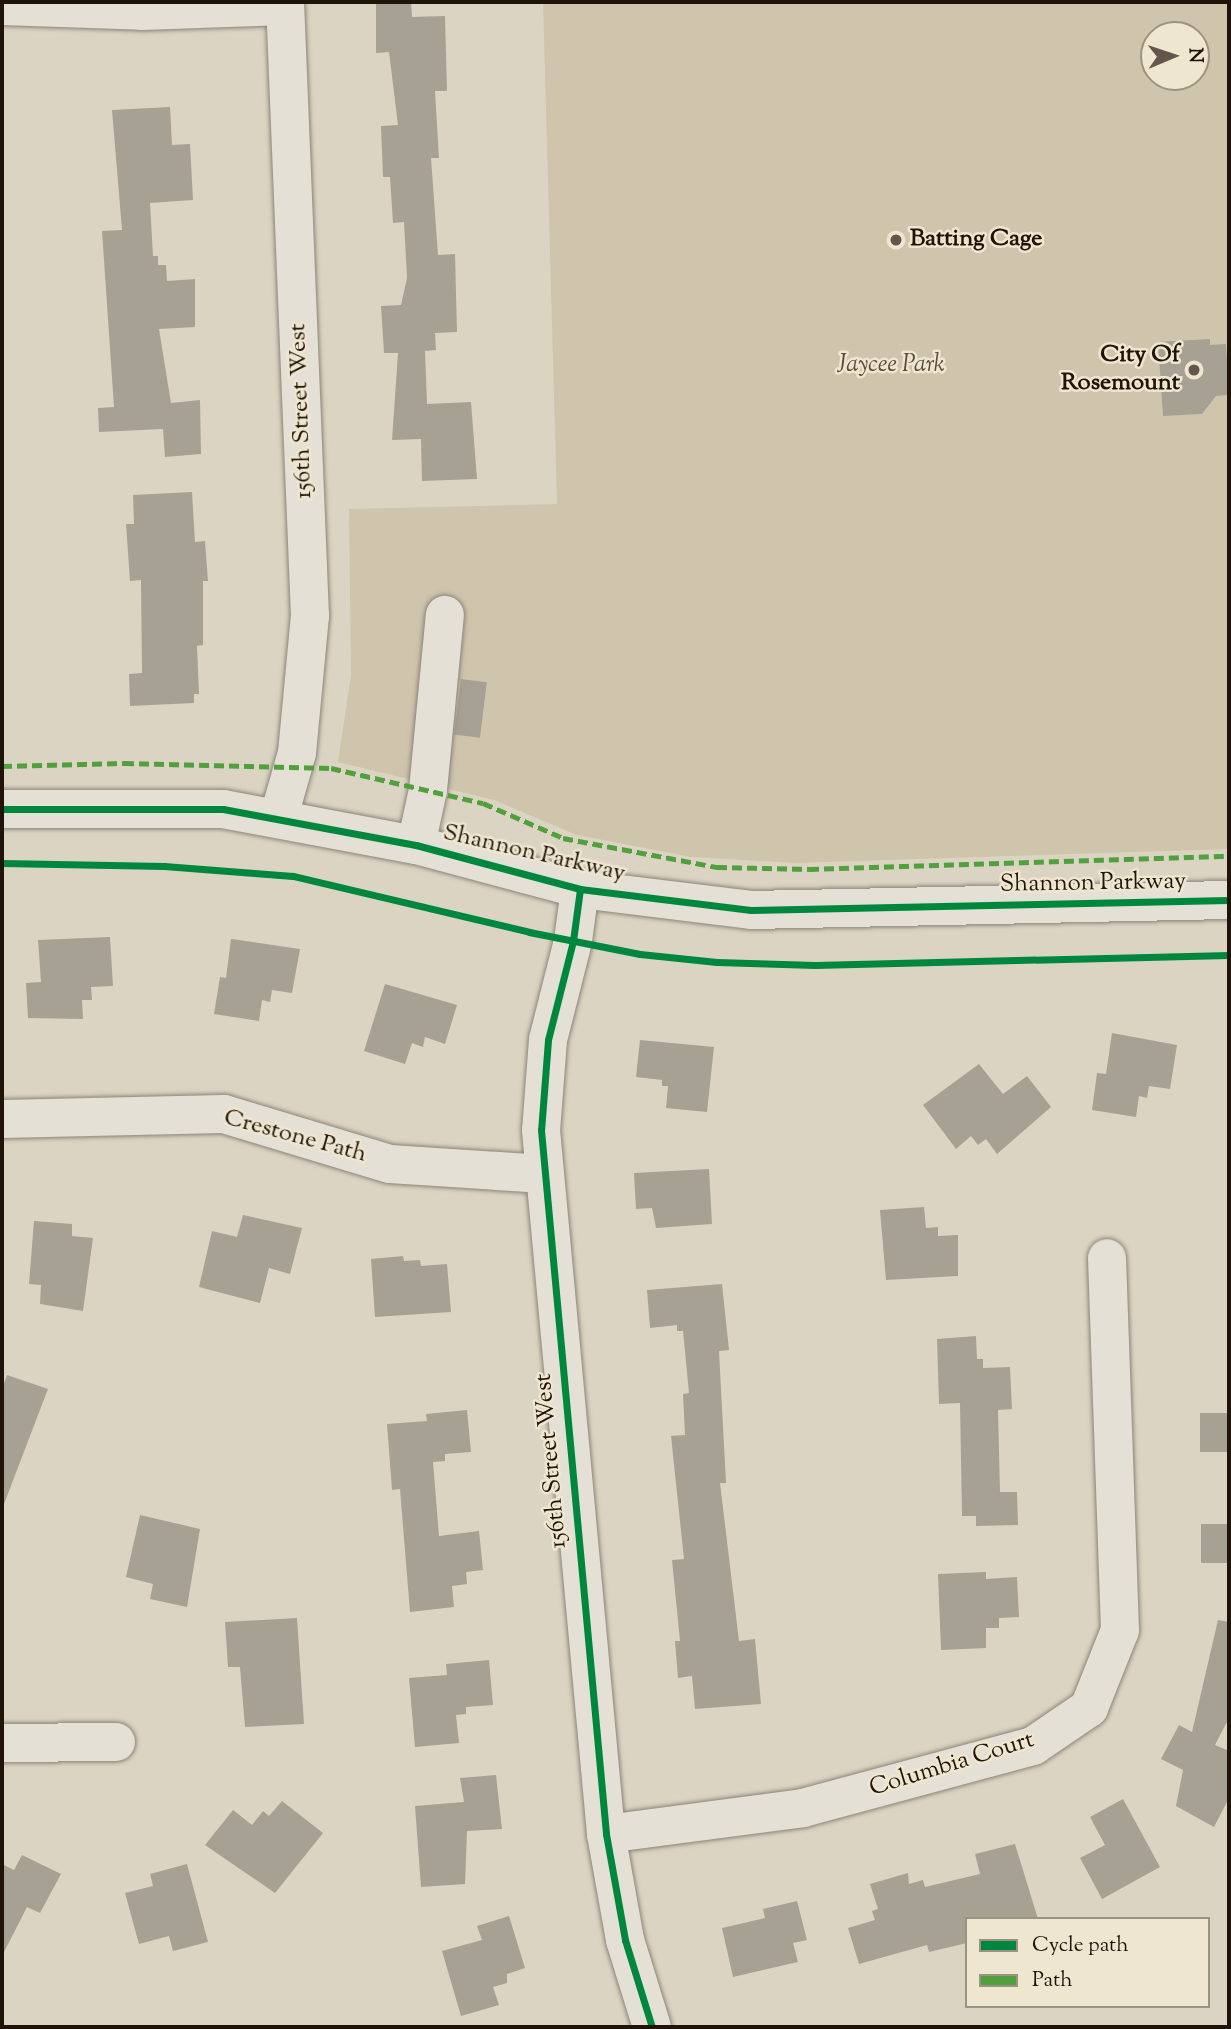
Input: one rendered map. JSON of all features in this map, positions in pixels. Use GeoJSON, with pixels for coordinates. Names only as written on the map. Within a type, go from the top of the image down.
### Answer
{"type":"FeatureCollection","features":[{"type":"Feature","properties":{"kind":"street"},"geometry":{"type":"LineString","coordinates":[[2,6],[142,11],[285,4]]}},
{"type":"Feature","properties":{"kind":"street","name":"156th Street West"},"geometry":{"type":"LineString","coordinates":[[279,817],[297,753],[310,616],[285,4]]}},
{"type":"Feature","properties":{"kind":"street"},"geometry":{"type":"LineString","coordinates":[[416,845],[428,790],[445,615]]}},
{"type":"Feature","properties":{"kind":"street","name":"Shannon Parkway"},"geometry":{"type":"LineString","coordinates":[[2,809],[173,807],[279,817],[416,845],[580,889],[751,910],[1229,900]]}},
{"type":"Feature","properties":{"kind":"street","name":"156th Street West"},"geometry":{"type":"LineString","coordinates":[[580,889],[573,941],[548,1040],[541,1130],[606,1834],[625,1940],[652,2027]]}},
{"type":"Feature","properties":{"kind":"street","name":"Crestone Path"},"geometry":{"type":"LineString","coordinates":[[2,1119],[224,1114],[390,1164],[545,1174]]}},
{"type":"Feature","properties":{"kind":"street","name":"Columbia Court"},"geometry":{"type":"LineString","coordinates":[[606,1834],[803,1808],[1033,1746],[1089,1708],[1120,1630],[1107,1258]]}},
{"type":"Feature","properties":{"kind":"street"},"geometry":{"type":"LineString","coordinates":[[2,1744],[116,1742]]}},
{"type":"Feature","properties":{"kind":"green space","name":"Jaycee Park"},"geometry":{"type":"Polygon","coordinates":[[[543,2],[1229,2],[1229,849],[795,863],[691,857],[577,835],[494,800],[338,762],[351,675],[349,509],[557,504],[543,2]]]}},
{"type":"Feature","properties":{"kind":"building"},"geometry":{"type":"Polygon","coordinates":[[[376,2],[411,2],[412,17],[445,16],[447,91],[435,91],[439,158],[431,158],[438,255],[455,254],[457,332],[435,333],[436,350],[425,351],[427,404],[471,402],[477,479],[422,481],[421,439],[392,440],[398,353],[384,353],[381,306],[401,305],[407,278],[404,222],[393,223],[390,177],[383,177],[381,126],[398,125],[389,52],[376,53],[376,2]]]}},
{"type":"Feature","properties":{"kind":"building"},"geometry":{"type":"Polygon","coordinates":[[[170,107],[172,145],[190,144],[193,200],[150,203],[153,256],[158,256],[158,265],[166,265],[167,281],[195,279],[195,327],[159,329],[171,403],[200,400],[201,454],[165,457],[163,429],[99,432],[98,408],[114,407],[102,231],[122,230],[112,110],[170,107]]]}},
{"type":"Feature","properties":{"kind":"building","name":"City Of Rosemount"},"geometry":{"type":"Polygon","coordinates":[[[1210,339],[1210,345],[1226,344],[1229,395],[1216,396],[1202,414],[1163,416],[1158,342],[1210,339]]]}},
{"type":"Feature","properties":{"kind":"building"},"geometry":{"type":"Polygon","coordinates":[[[192,492],[195,542],[205,541],[208,581],[203,581],[203,645],[197,646],[199,694],[194,694],[194,703],[130,706],[129,674],[142,673],[141,580],[130,581],[126,524],[134,524],[133,495],[192,492]]]}},
{"type":"Feature","properties":{"kind":"building"},"geometry":{"type":"Polygon","coordinates":[[[461,679],[487,682],[480,738],[454,735],[461,679]]]}},
{"type":"Feature","properties":{"kind":"building"},"geometry":{"type":"Polygon","coordinates":[[[110,937],[113,986],[91,987],[92,1000],[82,1000],[83,1019],[28,1018],[26,983],[41,982],[38,940],[110,937]]]}},
{"type":"Feature","properties":{"kind":"building"},"geometry":{"type":"Polygon","coordinates":[[[231,939],[300,949],[292,993],[272,990],[270,1002],[262,1000],[259,1021],[214,1014],[220,977],[226,978],[231,939]]]}},
{"type":"Feature","properties":{"kind":"building"},"geometry":{"type":"Polygon","coordinates":[[[385,984],[457,1005],[445,1044],[425,1037],[423,1047],[412,1043],[405,1064],[364,1051],[385,984]]]}},
{"type":"Feature","properties":{"kind":"building"},"geometry":{"type":"Polygon","coordinates":[[[1112,1033],[1177,1045],[1170,1089],[1149,1086],[1147,1098],[1139,1096],[1136,1117],[1092,1110],[1097,1073],[1106,1074],[1112,1033]]]}},
{"type":"Feature","properties":{"kind":"building"},"geometry":{"type":"Polygon","coordinates":[[[640,1040],[714,1047],[707,1112],[666,1108],[668,1086],[662,1086],[662,1080],[636,1077],[640,1040]]]}},
{"type":"Feature","properties":{"kind":"building"},"geometry":{"type":"Polygon","coordinates":[[[979,1064],[1003,1094],[1027,1076],[1051,1107],[997,1154],[986,1139],[978,1145],[971,1136],[956,1149],[923,1105],[979,1064]]]}},
{"type":"Feature","properties":{"kind":"building"},"geometry":{"type":"Polygon","coordinates":[[[709,1169],[712,1224],[656,1228],[652,1208],[636,1209],[634,1173],[709,1169]]]}},
{"type":"Feature","properties":{"kind":"building"},"geometry":{"type":"Polygon","coordinates":[[[924,1207],[926,1228],[938,1227],[938,1236],[958,1235],[958,1276],[886,1280],[880,1210],[924,1207]]]}},
{"type":"Feature","properties":{"kind":"building"},"geometry":{"type":"Polygon","coordinates":[[[243,1215],[302,1228],[290,1274],[269,1268],[260,1303],[199,1287],[212,1231],[237,1237],[243,1215]]]}},
{"type":"Feature","properties":{"kind":"building"},"geometry":{"type":"Polygon","coordinates":[[[34,1221],[72,1224],[72,1236],[93,1238],[83,1311],[40,1304],[41,1285],[29,1284],[34,1221]]]}},
{"type":"Feature","properties":{"kind":"building"},"geometry":{"type":"Polygon","coordinates":[[[403,1256],[404,1261],[420,1260],[421,1266],[447,1264],[451,1312],[375,1317],[371,1259],[403,1256]]]}},
{"type":"Feature","properties":{"kind":"building"},"geometry":{"type":"Polygon","coordinates":[[[722,1284],[729,1350],[719,1351],[726,1483],[720,1483],[739,1641],[755,1639],[761,1704],[695,1709],[692,1676],[678,1678],[675,1641],[680,1641],[672,1560],[684,1559],[671,1436],[685,1435],[683,1394],[689,1393],[683,1331],[677,1331],[677,1325],[650,1328],[647,1290],[722,1284]]]}},
{"type":"Feature","properties":{"kind":"building"},"geometry":{"type":"Polygon","coordinates":[[[976,1336],[977,1359],[983,1359],[983,1368],[1010,1367],[1012,1409],[998,1410],[1000,1492],[1017,1492],[1018,1525],[976,1526],[976,1516],[962,1516],[960,1403],[939,1404],[937,1339],[976,1336]]]}},
{"type":"Feature","properties":{"kind":"building"},"geometry":{"type":"Polygon","coordinates":[[[7,1375],[48,1389],[4,1504],[2,1389],[7,1375]]]}},
{"type":"Feature","properties":{"kind":"building"},"geometry":{"type":"Polygon","coordinates":[[[467,1410],[471,1452],[445,1454],[445,1461],[433,1462],[439,1536],[479,1531],[483,1570],[466,1572],[467,1584],[452,1586],[454,1607],[410,1612],[400,1489],[392,1490],[387,1424],[427,1421],[426,1414],[467,1410]]]}},
{"type":"Feature","properties":{"kind":"building"},"geometry":{"type":"Polygon","coordinates":[[[1200,1413],[1229,1413],[1229,1452],[1200,1452],[1200,1413]]]}},
{"type":"Feature","properties":{"kind":"building"},"geometry":{"type":"Polygon","coordinates":[[[140,1515],[200,1529],[187,1607],[150,1599],[153,1584],[126,1577],[140,1515]]]}},
{"type":"Feature","properties":{"kind":"building"},"geometry":{"type":"Polygon","coordinates":[[[1201,1524],[1229,1524],[1229,1563],[1201,1563],[1201,1524]]]}},
{"type":"Feature","properties":{"kind":"building"},"geometry":{"type":"Polygon","coordinates":[[[986,1572],[986,1579],[1017,1577],[1019,1617],[999,1618],[999,1628],[986,1628],[986,1648],[941,1650],[938,1574],[986,1572]]]}},
{"type":"Feature","properties":{"kind":"building"},"geometry":{"type":"Polygon","coordinates":[[[297,1618],[304,1724],[245,1727],[240,1667],[228,1667],[225,1622],[297,1618]]]}},
{"type":"Feature","properties":{"kind":"building"},"geometry":{"type":"Polygon","coordinates":[[[1218,1620],[1229,1622],[1229,1718],[1215,1745],[1229,1751],[1229,1798],[1214,1827],[1176,1806],[1183,1770],[1161,1759],[1179,1725],[1192,1732],[1218,1620]]]}},
{"type":"Feature","properties":{"kind":"building"},"geometry":{"type":"Polygon","coordinates":[[[489,1660],[493,1705],[466,1707],[466,1714],[456,1715],[459,1743],[415,1747],[409,1678],[447,1675],[446,1664],[489,1660]]]}},
{"type":"Feature","properties":{"kind":"building"},"geometry":{"type":"Polygon","coordinates":[[[496,1775],[502,1829],[467,1831],[465,1884],[421,1887],[415,1806],[464,1802],[460,1778],[496,1775]]]}},
{"type":"Feature","properties":{"kind":"building"},"geometry":{"type":"Polygon","coordinates":[[[1123,1799],[1160,1867],[1102,1899],[1080,1858],[1105,1845],[1090,1817],[1123,1799]]]}},
{"type":"Feature","properties":{"kind":"building"},"geometry":{"type":"Polygon","coordinates":[[[282,1801],[323,1833],[275,1893],[205,1845],[233,1810],[252,1825],[263,1811],[269,1816],[282,1801]]]}},
{"type":"Feature","properties":{"kind":"building"},"geometry":{"type":"Polygon","coordinates":[[[1015,1844],[1037,1917],[965,1917],[965,1943],[929,1952],[927,1945],[859,1964],[848,1928],[875,1920],[872,1911],[878,1909],[870,1884],[908,1873],[909,1884],[923,1880],[925,1887],[980,1874],[975,1854],[1015,1844]]]}},
{"type":"Feature","properties":{"kind":"building"},"geometry":{"type":"Polygon","coordinates":[[[22,1855],[61,1874],[40,1913],[27,1907],[2,1956],[2,1864],[14,1870],[22,1855]]]}},
{"type":"Feature","properties":{"kind":"building"},"geometry":{"type":"Polygon","coordinates":[[[187,1864],[208,1942],[173,1951],[169,1936],[139,1944],[125,1893],[153,1886],[150,1874],[187,1864]]]}},
{"type":"Feature","properties":{"kind":"building"},"geometry":{"type":"Polygon","coordinates":[[[797,1901],[807,1940],[793,1943],[798,1962],[733,1977],[722,1928],[765,1918],[763,1909],[797,1901]]]}},
{"type":"Feature","properties":{"kind":"building"},"geometry":{"type":"Polygon","coordinates":[[[509,1916],[525,1968],[507,1974],[507,1983],[493,1987],[499,2005],[461,2016],[442,1951],[482,1940],[477,1926],[509,1916]]]}},
{"type":"Feature","properties":{"kind":"marked path"},"geometry":{"type":"LineString","coordinates":[[2,766],[124,763],[331,768],[483,803],[563,838],[717,867],[809,869],[1229,856]]}},
{"type":"Feature","properties":{"kind":"cycle path"},"geometry":{"type":"LineString","coordinates":[[2,809],[223,809],[416,845],[580,889],[751,910],[1229,900]]}},
{"type":"Feature","properties":{"kind":"cycle path"},"geometry":{"type":"LineString","coordinates":[[2,863],[164,866],[293,876],[529,932],[640,954],[717,962],[815,965],[1229,955]]}},
{"type":"Feature","properties":{"kind":"cycle path"},"geometry":{"type":"LineString","coordinates":[[580,889],[573,941],[548,1040],[541,1130],[606,1834],[625,1940],[652,2027]]}},
{"type":"Feature","properties":{"kind":"place","name":"Batting Cage"},"geometry":{"type":"Point","coordinates":[896,240]}},
{"type":"Feature","properties":{"kind":"place","name":"City Of Rosemount"},"geometry":{"type":"Point","coordinates":[1194,370]}}]}
